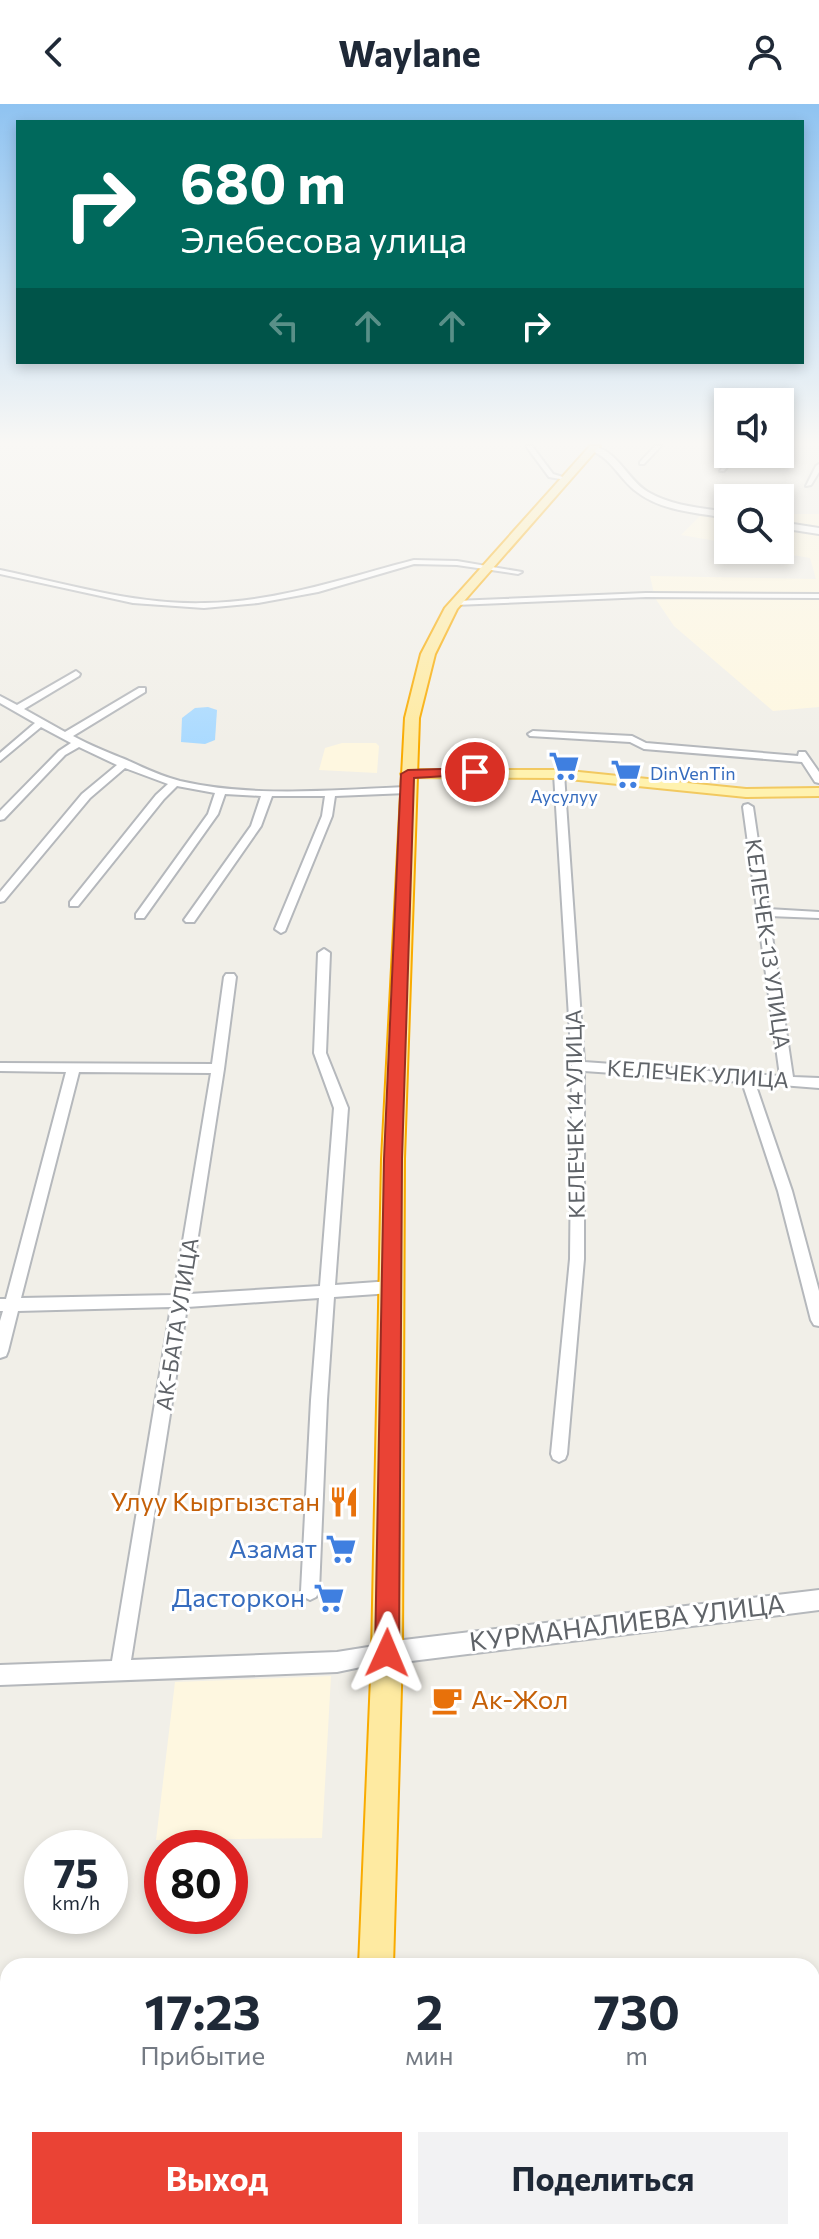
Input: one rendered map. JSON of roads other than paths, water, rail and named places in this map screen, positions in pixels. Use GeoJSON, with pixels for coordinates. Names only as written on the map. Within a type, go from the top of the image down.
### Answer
{"type":"FeatureCollection","features":[{"type":"Feature","properties":{"kind":"highway"},"geometry":{"type":"LineString","coordinates":[[376,1958],[387,1653],[391,1287],[407,782],[412,718],[428,654],[455,603],[505,546]]}},
{"type":"Feature","properties":{"kind":"main road"},"geometry":{"type":"LineString","coordinates":[[407,782],[559,774],[746,793],[819,792]]}},
{"type":"Feature","properties":{"kind":"street"},"geometry":{"type":"LineString","coordinates":[[0,572],[133,601],[204,606],[258,601],[318,590],[414,562],[457,563],[518,572]]}},
{"type":"Feature","properties":{"kind":"street"},"geometry":{"type":"LineString","coordinates":[[455,603],[646,595],[819,596]]}},
{"type":"Feature","properties":{"kind":"street"},"geometry":{"type":"LineString","coordinates":[[17,709],[76,674]]}},
{"type":"Feature","properties":{"kind":"street"},"geometry":{"type":"LineString","coordinates":[[66,736],[142,690]]}},
{"type":"Feature","properties":{"kind":"street"},"geometry":{"type":"LineString","coordinates":[[0,699],[78,743],[175,783],[221,790],[331,792],[407,782]]}},
{"type":"Feature","properties":{"kind":"street"},"geometry":{"type":"LineString","coordinates":[[0,758],[41,723]]}},
{"type":"Feature","properties":{"kind":"street"},"geometry":{"type":"LineString","coordinates":[[533,734],[632,739],[644,746],[802,754],[819,780]]}},
{"type":"Feature","properties":{"kind":"street"},"geometry":{"type":"LineString","coordinates":[[0,817],[62,753],[78,743]]}},
{"type":"Feature","properties":{"kind":"street"},"geometry":{"type":"LineString","coordinates":[[0,899],[86,796],[125,763]]}},
{"type":"Feature","properties":{"kind":"street","name":"КЕЛЕЧЕК 14 УЛИЦА"},"geometry":{"type":"LineString","coordinates":[[559,774],[578,1066],[577,1259],[559,1454]]}},
{"type":"Feature","properties":{"kind":"street"},"geometry":{"type":"LineString","coordinates":[[74,904],[160,797],[175,783]]}},
{"type":"Feature","properties":{"kind":"street"},"geometry":{"type":"LineString","coordinates":[[140,916],[213,814],[221,790]]}},
{"type":"Feature","properties":{"kind":"street"},"geometry":{"type":"LineString","coordinates":[[190,920],[256,826],[268,792]]}},
{"type":"Feature","properties":{"kind":"street"},"geometry":{"type":"LineString","coordinates":[[281,929],[327,816],[331,792]]}},
{"type":"Feature","properties":{"kind":"street","name":"КЕЛЕЧЕК-13 УЛИЦА"},"geometry":{"type":"LineString","coordinates":[[748,807],[787,1080]]}},
{"type":"Feature","properties":{"kind":"street"},"geometry":{"type":"LineString","coordinates":[[763,912],[819,915]]}},
{"type":"Feature","properties":{"kind":"street"},"geometry":{"type":"LineString","coordinates":[[310,1591],[341,1108],[320,1053],[324,953]]}},
{"type":"Feature","properties":{"kind":"street","name":"АК-БАТА УЛИЦА"},"geometry":{"type":"LineString","coordinates":[[120,1670],[218,1069],[230,977]]}},
{"type":"Feature","properties":{"kind":"street"},"geometry":{"type":"LineString","coordinates":[[0,1351],[6,1304],[74,1066]]}},
{"type":"Feature","properties":{"kind":"street","name":"КЕЛЕЧЕК УЛИЦА"},"geometry":{"type":"LineString","coordinates":[[578,1066],[819,1083]]}},
{"type":"Feature","properties":{"kind":"street"},"geometry":{"type":"LineString","coordinates":[[0,1067],[218,1069]]}},
{"type":"Feature","properties":{"kind":"street"},"geometry":{"type":"LineString","coordinates":[[747,1078],[785,1191],[819,1320]]}},
{"type":"Feature","properties":{"kind":"street"},"geometry":{"type":"LineString","coordinates":[[6,1304],[180,1301],[391,1287]]}},
{"type":"Feature","properties":{"kind":"street","name":"КУРМАНАЛИЕВА УЛИЦА"},"geometry":{"type":"LineString","coordinates":[[387,1653],[819,1600]]}},
{"type":"Feature","properties":{"kind":"street"},"geometry":{"type":"LineString","coordinates":[[0,1675],[337,1662],[387,1653]]}},
{"type":"Feature","properties":{"kind":"water"},"geometry":{"type":"Polygon","coordinates":[[[195,708],[217,710],[215,740],[205,744],[181,742],[182,718],[195,708]]]}},
{"type":"Feature","properties":{"kind":"place","name":"Аусулуу"},"geometry":{"type":"Point","coordinates":[564,766]}},
{"type":"Feature","properties":{"kind":"place","name":"DinVenTin"},"geometry":{"type":"Point","coordinates":[626,774]}},
{"type":"Feature","properties":{"kind":"place","name":"Улуу Кыргызстан"},"geometry":{"type":"Point","coordinates":[344,1502]}},
{"type":"Feature","properties":{"kind":"place","name":"Азамат"},"geometry":{"type":"Point","coordinates":[341,1549]}},
{"type":"Feature","properties":{"kind":"place","name":"Дасторкон"},"geometry":{"type":"Point","coordinates":[329,1598]}},
{"type":"Feature","properties":{"kind":"place","name":"Ак-Жол"},"geometry":{"type":"Point","coordinates":[447,1700]}}]}
